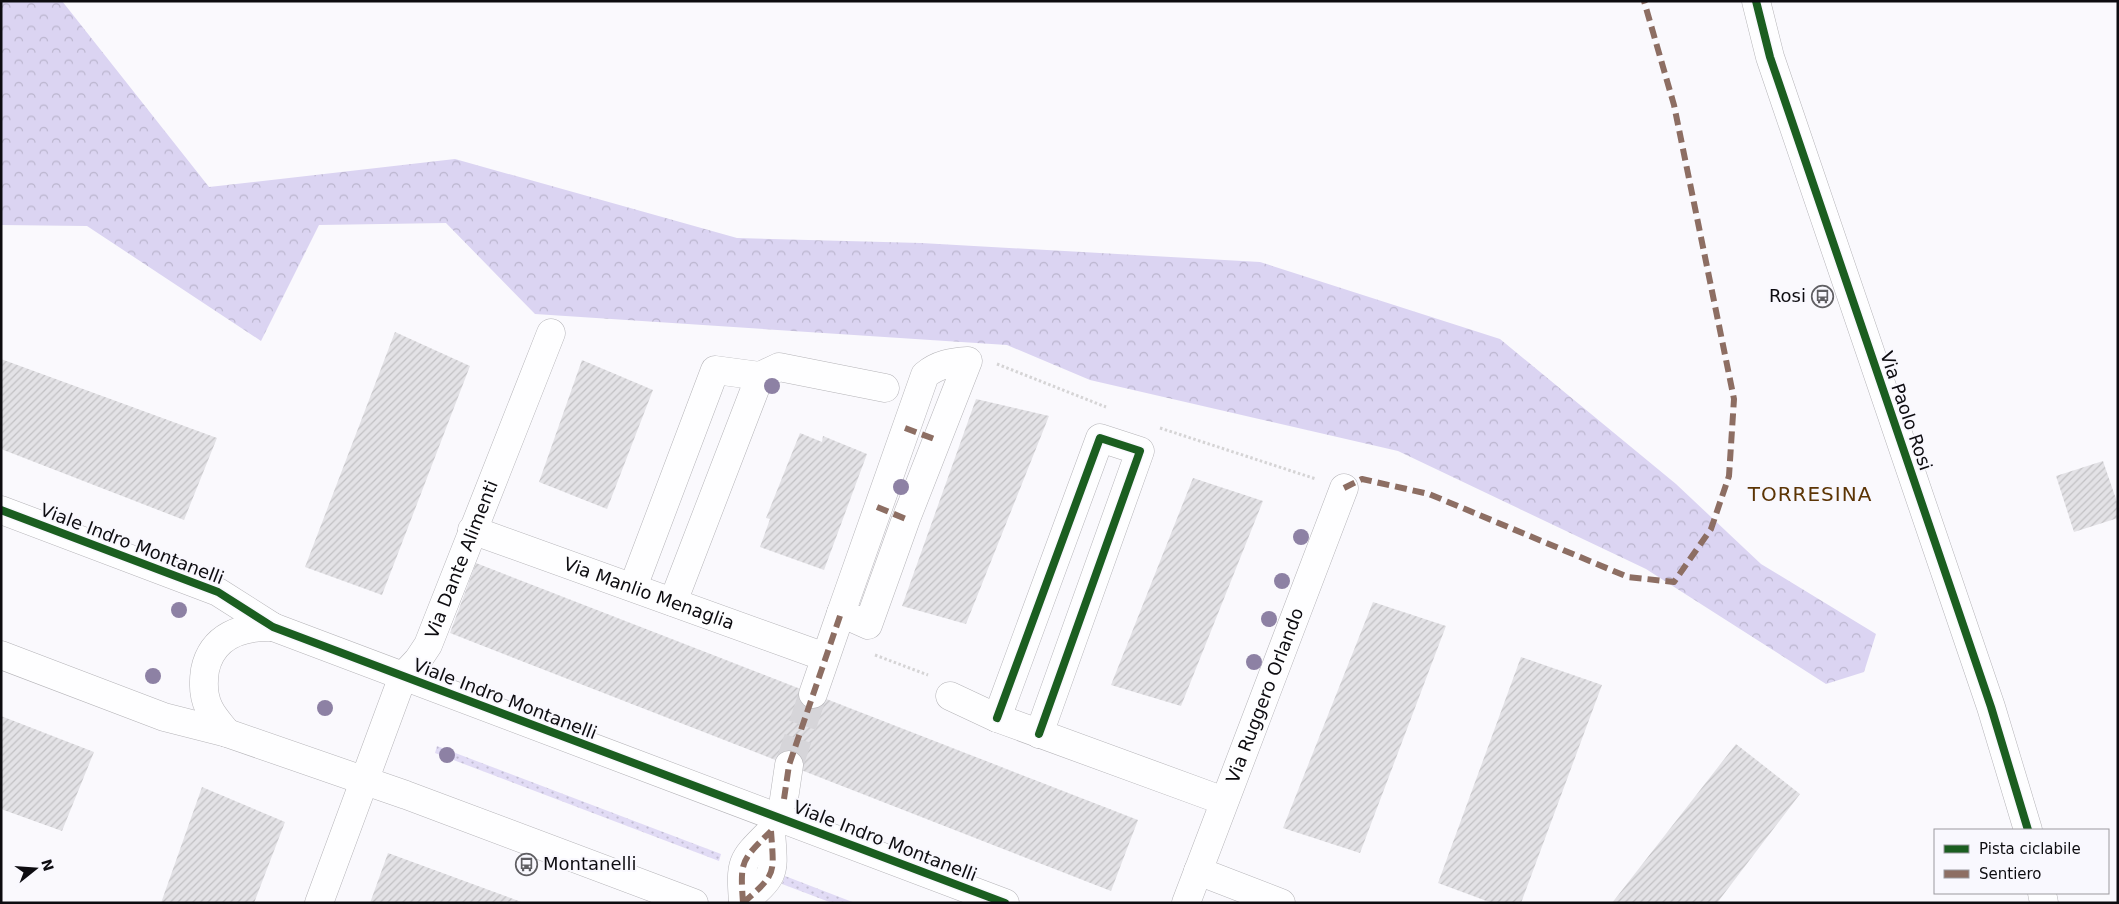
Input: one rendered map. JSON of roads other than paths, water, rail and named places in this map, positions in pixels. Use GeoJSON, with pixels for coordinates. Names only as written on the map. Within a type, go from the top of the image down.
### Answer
{"type":"FeatureCollection","features":[{"type":"Feature","properties":{"kind":"street","name":"Via Paolo Rosi"},"geometry":{"type":"LineString","coordinates":[[1756,1],[1770,57],[1991,707],[2028,829]]}},
{"type":"Feature","properties":{"kind":"street","name":"Via Dante Alimenti"},"geometry":{"type":"LineString","coordinates":[[319,903],[403,676],[418,660],[428,645],[551,333]]}},
{"type":"Feature","properties":{"kind":"street"},"geometry":{"type":"LineString","coordinates":[[813,694],[877,507],[925,375],[933,368],[953,362],[968,361],[906,519],[868,625],[841,613]]}},
{"type":"Feature","properties":{"kind":"street"},"geometry":{"type":"LineString","coordinates":[[632,587],[716,370],[760,376],[779,367],[885,388]]}},
{"type":"Feature","properties":{"kind":"street"},"geometry":{"type":"LineString","coordinates":[[673,602],[760,376]]}},
{"type":"Feature","properties":{"kind":"street"},"geometry":{"type":"LineString","coordinates":[[905,428],[937,440]]}},
{"type":"Feature","properties":{"kind":"street"},"geometry":{"type":"LineString","coordinates":[[997,718],[1100,438],[1140,451],[1040,734]]}},
{"type":"Feature","properties":{"kind":"street","name":"Via Ruggero Orlando"},"geometry":{"type":"LineString","coordinates":[[1186,903],[1344,488]]}},
{"type":"Feature","properties":{"kind":"street"},"geometry":{"type":"LineString","coordinates":[[877,507],[906,519]]}},
{"type":"Feature","properties":{"kind":"street","name":"Viale Indro Montanelli"},"geometry":{"type":"LineString","coordinates":[[1,510],[218,592],[273,626],[1005,903]]}},
{"type":"Feature","properties":{"kind":"street","name":"Via Manlio Menaglia"},"geometry":{"type":"LineString","coordinates":[[472,530],[673,602],[829,648]]}},
{"type":"Feature","properties":{"kind":"street","name":"Viale Indro Montanelli"},"geometry":{"type":"LineString","coordinates":[[228,733],[210,710],[205,696],[203,685],[207,660],[217,645],[234,633],[255,626],[273,626]]}},
{"type":"Feature","properties":{"kind":"street"},"geometry":{"type":"LineString","coordinates":[[1,654],[164,717],[228,733],[365,780],[694,903]]}},
{"type":"Feature","properties":{"kind":"street"},"geometry":{"type":"LineString","coordinates":[[950,696],[997,718],[1224,801]]}},
{"type":"Feature","properties":{"kind":"street"},"geometry":{"type":"LineString","coordinates":[[784,799],[788,765]]}},
{"type":"Feature","properties":{"kind":"street"},"geometry":{"type":"LineString","coordinates":[[1198,871],[1281,903]]}},
{"type":"Feature","properties":{"kind":"tunnel"},"geometry":{"type":"LineString","coordinates":[[789,765],[813,694]]}},
{"type":"Feature","properties":{"kind":"place","name":"Rosi"},"geometry":{"type":"Point","coordinates":[1822,296]}},
{"type":"Feature","properties":{"kind":"place","name":"Montanelli"},"geometry":{"type":"Point","coordinates":[527,864]}},
{"type":"Feature","properties":{"kind":"district","name":"TORRESINA"},"geometry":{"type":"Point","coordinates":[1810,494]}}]}
